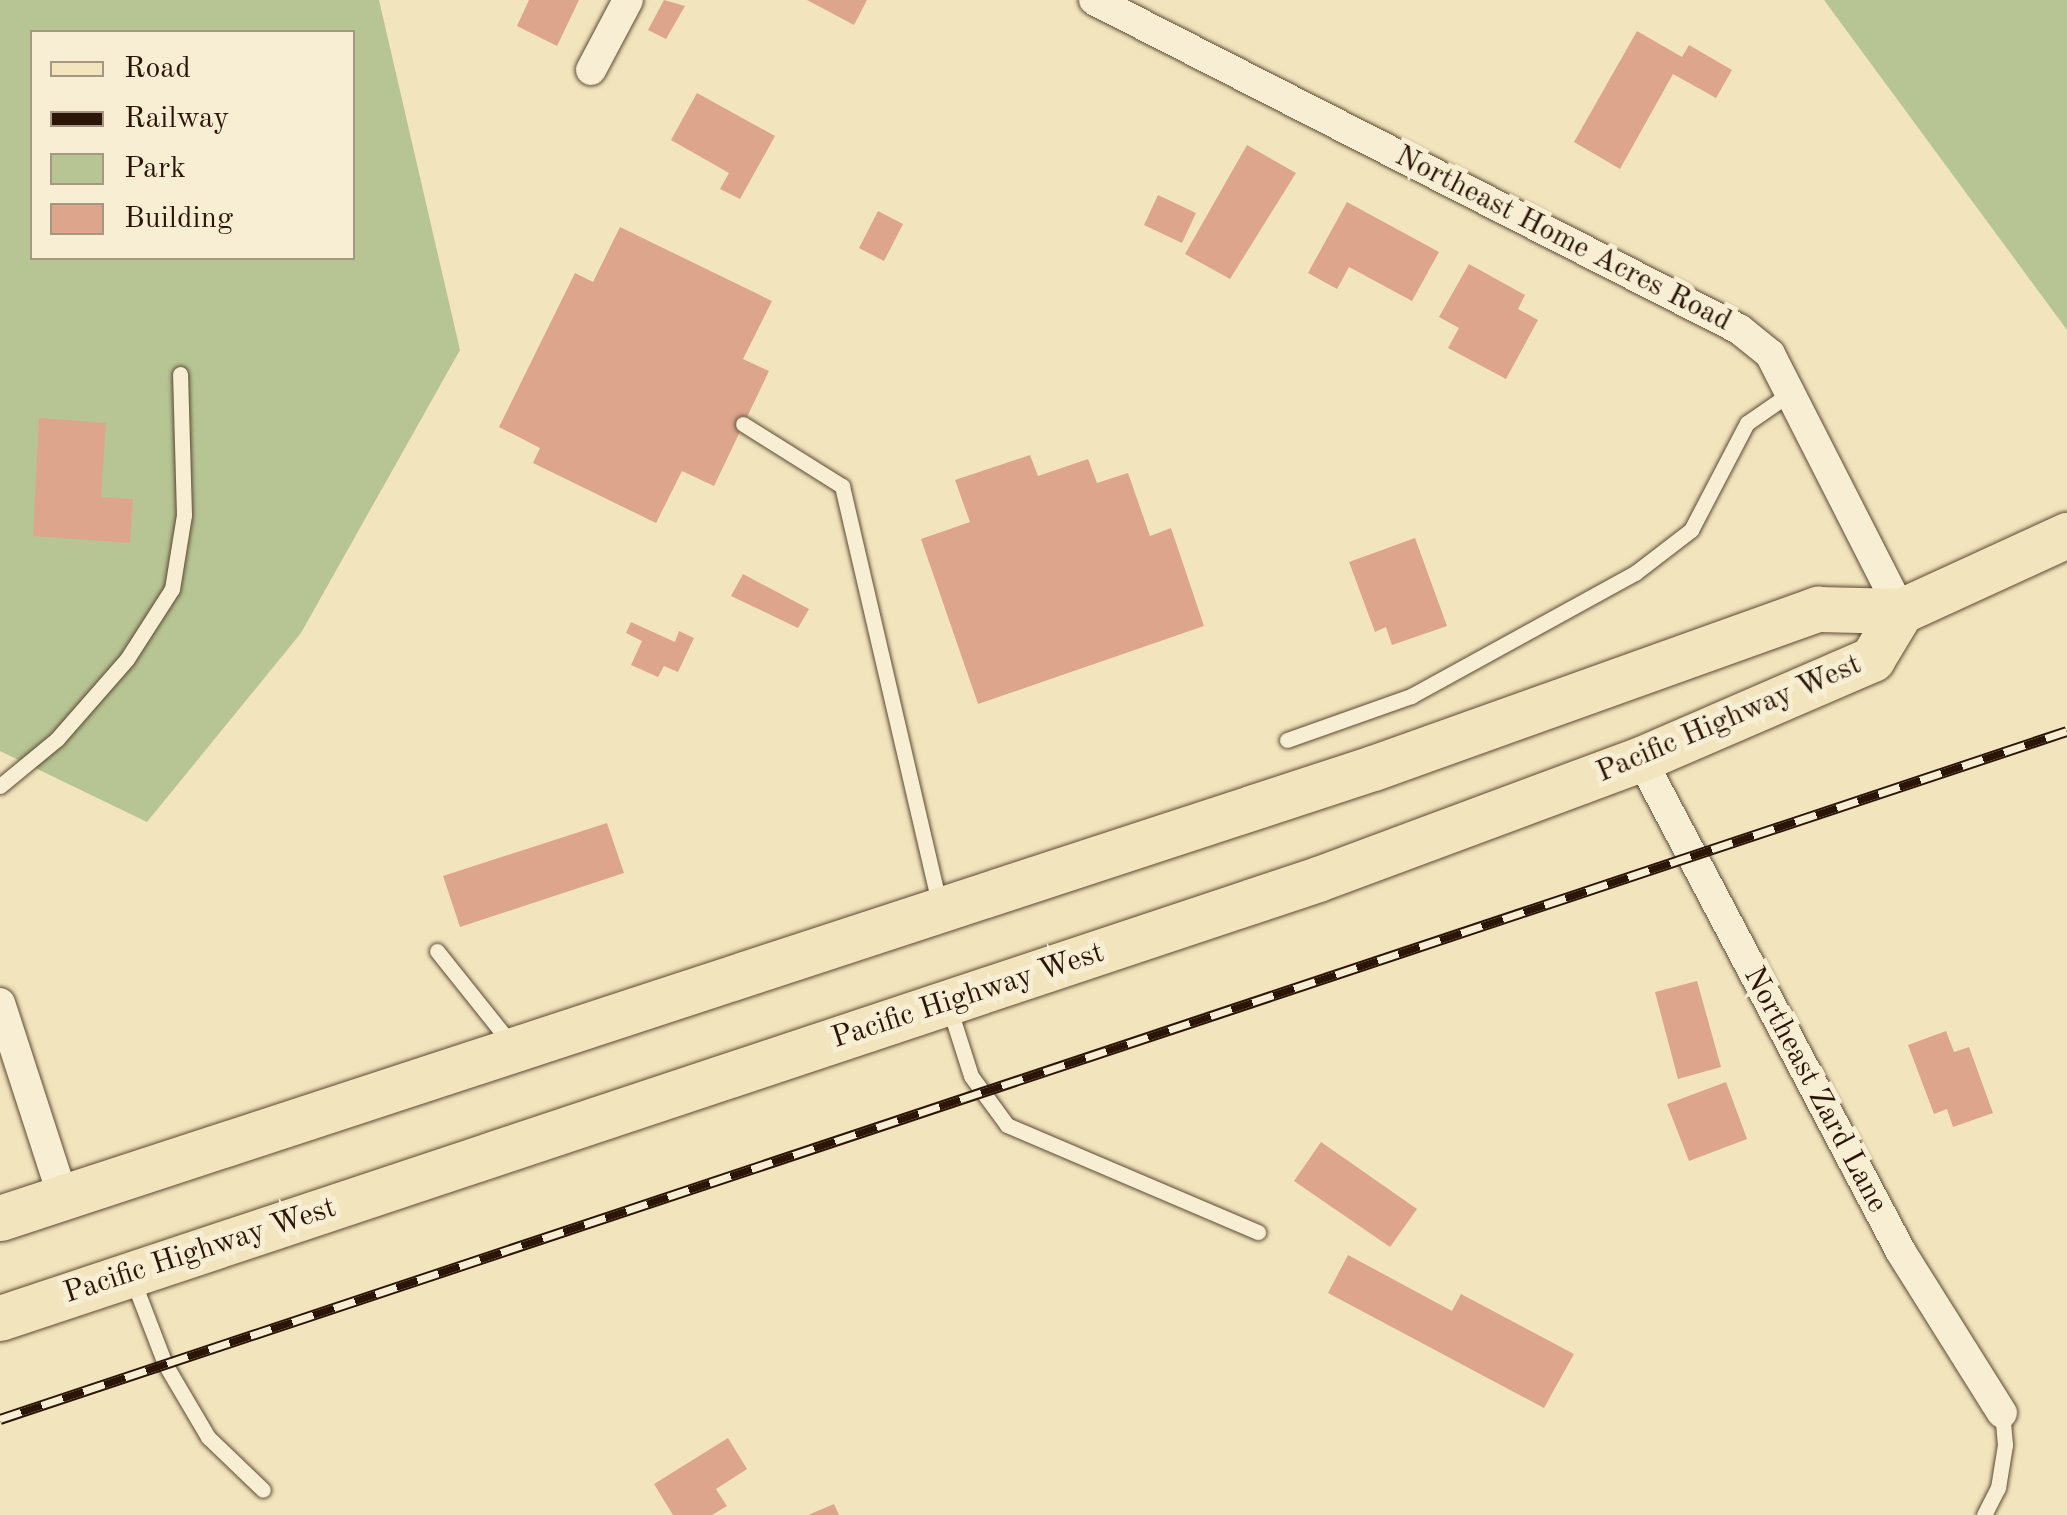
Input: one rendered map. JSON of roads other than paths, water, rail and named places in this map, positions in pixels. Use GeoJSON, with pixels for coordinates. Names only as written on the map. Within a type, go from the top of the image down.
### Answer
{"type":"FeatureCollection","features":[{"type":"Feature","properties":{"kind":"main road","name":"Pacific Highway West"},"geometry":{"type":"LineString","coordinates":[[0,1218],[940,906],[1373,768],[1818,608],[1901,611],[2067,536]]}},
{"type":"Feature","properties":{"kind":"main road","name":"Pacific Highway West"},"geometry":{"type":"LineString","coordinates":[[0,1318],[1318,879],[1641,759],[1872,658],[1901,611]]}},
{"type":"Feature","properties":{"kind":"street"},"geometry":{"type":"LineString","coordinates":[[591,70],[628,0]]}},
{"type":"Feature","properties":{"kind":"street","name":"Northeast Home Acres Road"},"geometry":{"type":"LineString","coordinates":[[1094,0],[1739,329],[1770,354],[1901,611]]}},
{"type":"Feature","properties":{"kind":"street","name":"Northeast Zard Lane"},"geometry":{"type":"LineString","coordinates":[[1641,759],[1900,1252],[2002,1413]]}},
{"type":"Feature","properties":{"kind":"street"},"geometry":{"type":"LineString","coordinates":[[0,1003],[64,1197]]}},
{"type":"Feature","properties":{"kind":"lane"},"geometry":{"type":"LineString","coordinates":[[0,786],[57,739],[127,659],[172,590],[184,515],[180,374]]}},
{"type":"Feature","properties":{"kind":"lane"},"geometry":{"type":"LineString","coordinates":[[1287,740],[1411,696],[1636,573],[1692,530],[1747,423],[1790,394]]}},
{"type":"Feature","properties":{"kind":"lane"},"geometry":{"type":"LineString","coordinates":[[744,424],[842,486],[940,906]]}},
{"type":"Feature","properties":{"kind":"lane"},"geometry":{"type":"LineString","coordinates":[[438,951],[514,1048]]}},
{"type":"Feature","properties":{"kind":"lane"},"geometry":{"type":"LineString","coordinates":[[948,1003],[971,1076],[1007,1125],[1258,1232]]}},
{"type":"Feature","properties":{"kind":"lane"},"geometry":{"type":"LineString","coordinates":[[130,1275],[165,1364],[208,1437],[263,1490]]}},
{"type":"Feature","properties":{"kind":"lane"},"geometry":{"type":"LineString","coordinates":[[1984,1515],[1998,1488],[2002,1413]]}},
{"type":"Feature","properties":{"kind":"railway"},"geometry":{"type":"LineString","coordinates":[[0,1419],[2067,731]]}}]}
